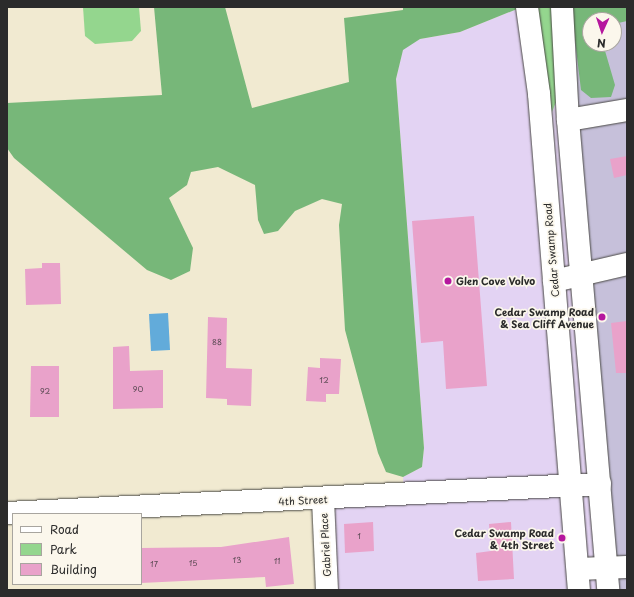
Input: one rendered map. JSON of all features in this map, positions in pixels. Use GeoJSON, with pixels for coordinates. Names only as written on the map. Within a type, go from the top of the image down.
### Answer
{"type":"FeatureCollection","features":[{"type":"Feature","properties":{"kind":"main road","name":"Cedar Swamp Road"},"geometry":{"type":"LineString","coordinates":[[527,7],[542,132],[578,580]]}},
{"type":"Feature","properties":{"kind":"main road"},"geometry":{"type":"LineString","coordinates":[[562,7],[568,120],[600,484],[617,567],[608,590]]}},
{"type":"Feature","properties":{"kind":"main road"},"geometry":{"type":"LineString","coordinates":[[568,120],[627,110]]}},
{"type":"Feature","properties":{"kind":"main road"},"geometry":{"type":"LineString","coordinates":[[542,132],[554,140],[557,148],[565,241],[579,249]]}},
{"type":"Feature","properties":{"kind":"main road"},"geometry":{"type":"LineString","coordinates":[[554,280],[627,264]]}},
{"type":"Feature","properties":{"kind":"main road","name":"4th Street"},"geometry":{"type":"LineString","coordinates":[[7,513],[323,499],[600,484]]}},
{"type":"Feature","properties":{"kind":"main road","name":"Gabriel Place"},"geometry":{"type":"LineString","coordinates":[[323,499],[327,590]]}},
{"type":"Feature","properties":{"kind":"main road"},"geometry":{"type":"LineString","coordinates":[[578,580],[617,567]]}},
{"type":"Feature","properties":{"kind":"shaded area"},"geometry":{"type":"Polygon","coordinates":[[[522,7],[574,57],[589,52],[614,52],[627,590],[327,590],[323,499],[404,494],[403,477],[422,467],[424,448],[396,79],[403,49],[420,39],[460,32],[522,7]]]}},
{"type":"Feature","properties":{"kind":"shaded area"},"geometry":{"type":"Polygon","coordinates":[[[571,7],[627,7],[627,590],[614,590],[571,7]]]}},
{"type":"Feature","properties":{"kind":"green space"},"geometry":{"type":"Polygon","coordinates":[[[83,7],[139,7],[141,31],[132,41],[95,44],[85,36],[83,7]]]}},
{"type":"Feature","properties":{"kind":"green space"},"geometry":{"type":"Polygon","coordinates":[[[154,7],[225,7],[252,108],[349,82],[344,18],[403,10],[403,7],[522,7],[460,32],[420,39],[403,50],[396,79],[424,448],[422,467],[403,477],[386,472],[378,453],[345,330],[339,225],[342,204],[322,199],[295,211],[278,231],[264,234],[258,220],[255,185],[218,167],[191,172],[187,185],[169,198],[193,248],[190,271],[171,280],[147,270],[14,158],[7,148],[7,103],[162,95],[154,7]]]}},
{"type":"Feature","properties":{"kind":"green space"},"geometry":{"type":"Polygon","coordinates":[[[527,7],[571,7],[574,57],[552,112],[535,60],[527,7]]]}},
{"type":"Feature","properties":{"kind":"green space"},"geometry":{"type":"Polygon","coordinates":[[[571,7],[627,7],[627,21],[622,22],[622,12],[582,12],[582,52],[605,52],[615,85],[611,97],[591,98],[581,90],[571,7]]]}},
{"type":"Feature","properties":{"kind":"water"},"geometry":{"type":"Polygon","coordinates":[[[168,313],[170,350],[151,351],[149,314],[168,313]]]}},
{"type":"Feature","properties":{"kind":"building"},"geometry":{"type":"Polygon","coordinates":[[[627,156],[627,175],[614,178],[610,159],[627,156]]]}},
{"type":"Feature","properties":{"kind":"building","name":"Glen Cove Volvo"},"geometry":{"type":"Polygon","coordinates":[[[474,216],[487,386],[446,389],[443,341],[421,343],[412,221],[474,216]]]}},
{"type":"Feature","properties":{"kind":"building"},"geometry":{"type":"Polygon","coordinates":[[[42,263],[60,263],[61,304],[26,305],[25,269],[42,268],[42,263]]]}},
{"type":"Feature","properties":{"kind":"building"},"geometry":{"type":"Polygon","coordinates":[[[208,317],[227,318],[226,368],[252,369],[251,406],[227,405],[227,399],[206,398],[208,317]]]}},
{"type":"Feature","properties":{"kind":"building"},"geometry":{"type":"Polygon","coordinates":[[[627,321],[627,373],[616,373],[611,323],[627,321]]]}},
{"type":"Feature","properties":{"kind":"building"},"geometry":{"type":"Polygon","coordinates":[[[129,346],[130,371],[163,370],[163,408],[113,409],[113,347],[129,346]]]}},
{"type":"Feature","properties":{"kind":"building"},"geometry":{"type":"Polygon","coordinates":[[[320,358],[341,359],[339,394],[326,394],[326,402],[306,401],[308,367],[320,368],[320,358]]]}},
{"type":"Feature","properties":{"kind":"building"},"geometry":{"type":"Polygon","coordinates":[[[31,366],[59,366],[59,417],[30,417],[31,366]]]}},
{"type":"Feature","properties":{"kind":"building"},"geometry":{"type":"Polygon","coordinates":[[[373,522],[374,551],[345,553],[344,524],[373,522]]]}},
{"type":"Feature","properties":{"kind":"building"},"geometry":{"type":"Polygon","coordinates":[[[511,522],[514,579],[478,581],[476,553],[491,551],[489,524],[511,522]]]}},
{"type":"Feature","properties":{"kind":"building"},"geometry":{"type":"Polygon","coordinates":[[[289,537],[294,584],[266,587],[265,577],[142,583],[142,548],[221,547],[289,537]]]}},
{"type":"Feature","properties":{"kind":"place","name":"Glen Cove Volvo"},"geometry":{"type":"Point","coordinates":[448,281]}},
{"type":"Feature","properties":{"kind":"place","name":"Cedar Swamp Road & Sea Cliff Avenue"},"geometry":{"type":"Point","coordinates":[602,317]}},
{"type":"Feature","properties":{"kind":"place","name":"Cedar Swamp Road & 4th Street"},"geometry":{"type":"Point","coordinates":[562,538]}}]}
